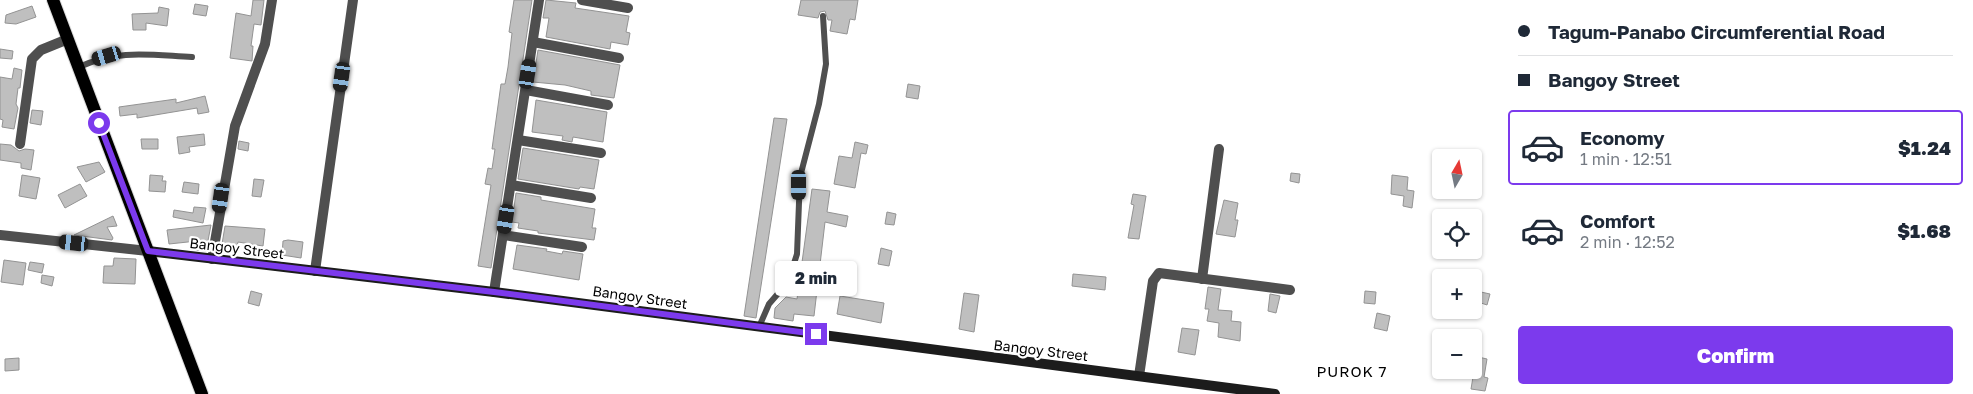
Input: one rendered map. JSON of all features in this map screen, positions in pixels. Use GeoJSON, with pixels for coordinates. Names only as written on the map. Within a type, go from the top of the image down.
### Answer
{"type":"FeatureCollection","features":[{"type":"Feature","properties":{"kind":"main road"},"geometry":{"type":"LineString","coordinates":[[53,0],[202,394]]}},
{"type":"Feature","properties":{"kind":"main road","name":"Bangoy Street"},"geometry":{"type":"LineString","coordinates":[[148,251],[494,292],[1275,394]]}},
{"type":"Feature","properties":{"kind":"street"},"geometry":{"type":"LineString","coordinates":[[212,259],[235,126],[265,44],[272,0]]}},
{"type":"Feature","properties":{"kind":"street"},"geometry":{"type":"LineString","coordinates":[[315,271],[353,0]]}},
{"type":"Feature","properties":{"kind":"street"},"geometry":{"type":"LineString","coordinates":[[494,292],[539,0]]}},
{"type":"Feature","properties":{"kind":"street"},"geometry":{"type":"LineString","coordinates":[[582,0],[628,8]]}},
{"type":"Feature","properties":{"kind":"street"},"geometry":{"type":"LineString","coordinates":[[20,144],[32,59],[41,50],[68,39]]}},
{"type":"Feature","properties":{"kind":"street"},"geometry":{"type":"LineString","coordinates":[[533,42],[619,58]]}},
{"type":"Feature","properties":{"kind":"street"},"geometry":{"type":"LineString","coordinates":[[526,90],[608,105]]}},
{"type":"Feature","properties":{"kind":"street"},"geometry":{"type":"LineString","coordinates":[[518,140],[601,153]]}},
{"type":"Feature","properties":{"kind":"street"},"geometry":{"type":"LineString","coordinates":[[1202,279],[1219,149]]}},
{"type":"Feature","properties":{"kind":"street"},"geometry":{"type":"LineString","coordinates":[[511,185],[591,198]]}},
{"type":"Feature","properties":{"kind":"street","name":"Bangoy Street"},"geometry":{"type":"LineString","coordinates":[[0,235],[148,251]]}},
{"type":"Feature","properties":{"kind":"street"},"geometry":{"type":"LineString","coordinates":[[504,236],[582,247]]}},
{"type":"Feature","properties":{"kind":"street"},"geometry":{"type":"LineString","coordinates":[[1139,376],[1155,276],[1159,273],[1290,290]]}},
{"type":"Feature","properties":{"kind":"lane"},"geometry":{"type":"LineString","coordinates":[[759,326],[770,304],[788,282],[795,265],[799,234],[800,177],[825,74],[823,16]]}},
{"type":"Feature","properties":{"kind":"lane"},"geometry":{"type":"LineString","coordinates":[[78,68],[94,61],[120,54],[192,57]]}},
{"type":"Feature","properties":{"kind":"building"},"geometry":{"type":"Polygon","coordinates":[[[253,0],[264,0],[261,25],[254,24],[251,46],[253,46],[252,61],[230,58],[236,13],[251,16],[253,0]]]}},
{"type":"Feature","properties":{"kind":"building"},"geometry":{"type":"Polygon","coordinates":[[[514,0],[532,0],[491,268],[478,266],[491,185],[485,184],[488,168],[492,169],[495,149],[492,149],[501,84],[505,84],[508,67],[512,33],[509,32],[514,0]]]}},
{"type":"Feature","properties":{"kind":"building"},"geometry":{"type":"Polygon","coordinates":[[[546,0],[576,3],[575,8],[629,16],[626,32],[630,33],[628,45],[611,42],[610,49],[546,37],[549,18],[543,18],[546,0]]]}},
{"type":"Feature","properties":{"kind":"building"},"geometry":{"type":"Polygon","coordinates":[[[801,0],[858,0],[855,20],[850,19],[847,34],[830,31],[832,20],[828,20],[825,11],[820,12],[818,18],[798,15],[801,0]]]}},
{"type":"Feature","properties":{"kind":"building"},"geometry":{"type":"Polygon","coordinates":[[[195,4],[208,6],[206,16],[193,14],[195,4]]]}},
{"type":"Feature","properties":{"kind":"building"},"geometry":{"type":"Polygon","coordinates":[[[32,6],[36,17],[16,24],[5,23],[6,15],[32,6]]]}},
{"type":"Feature","properties":{"kind":"building"},"geometry":{"type":"Polygon","coordinates":[[[159,7],[169,9],[167,26],[146,23],[146,30],[133,30],[132,14],[158,13],[159,7]]]}},
{"type":"Feature","properties":{"kind":"building"},"geometry":{"type":"Polygon","coordinates":[[[0,49],[13,51],[12,59],[0,58],[0,49]]]}},
{"type":"Feature","properties":{"kind":"building"},"geometry":{"type":"Polygon","coordinates":[[[538,50],[620,65],[614,98],[591,95],[591,91],[565,85],[533,82],[538,50]]]}},
{"type":"Feature","properties":{"kind":"building"},"geometry":{"type":"Polygon","coordinates":[[[14,68],[22,70],[20,88],[18,88],[16,104],[18,108],[14,129],[2,127],[3,120],[0,119],[0,77],[12,79],[14,68]]]}},
{"type":"Feature","properties":{"kind":"building"},"geometry":{"type":"Polygon","coordinates":[[[908,84],[920,86],[918,99],[906,97],[908,84]]]}},
{"type":"Feature","properties":{"kind":"building"},"geometry":{"type":"Polygon","coordinates":[[[205,96],[209,112],[198,114],[197,108],[137,118],[137,114],[120,116],[119,107],[176,99],[176,103],[205,96]]]}},
{"type":"Feature","properties":{"kind":"building"},"geometry":{"type":"Polygon","coordinates":[[[536,100],[607,112],[603,142],[573,137],[572,142],[562,140],[563,136],[532,132],[536,100]]]}},
{"type":"Feature","properties":{"kind":"building"},"geometry":{"type":"Polygon","coordinates":[[[32,110],[43,111],[41,125],[30,123],[32,110]]]}},
{"type":"Feature","properties":{"kind":"building"},"geometry":{"type":"Polygon","coordinates":[[[774,118],[787,119],[756,318],[744,316],[774,118]]]}},
{"type":"Feature","properties":{"kind":"building"},"geometry":{"type":"Polygon","coordinates":[[[204,134],[205,145],[189,147],[190,152],[179,154],[177,137],[204,134]]]}},
{"type":"Feature","properties":{"kind":"building"},"geometry":{"type":"Polygon","coordinates":[[[141,139],[158,139],[158,149],[142,149],[141,139]]]}},
{"type":"Feature","properties":{"kind":"building"},"geometry":{"type":"Polygon","coordinates":[[[239,141],[249,143],[248,151],[238,149],[239,141]]]}},
{"type":"Feature","properties":{"kind":"building"},"geometry":{"type":"Polygon","coordinates":[[[855,142],[868,145],[866,154],[861,153],[855,188],[834,184],[839,156],[852,158],[855,142]]]}},
{"type":"Feature","properties":{"kind":"building"},"geometry":{"type":"Polygon","coordinates":[[[0,144],[11,145],[19,151],[25,149],[34,150],[31,170],[21,168],[21,163],[0,160],[0,144]]]}},
{"type":"Feature","properties":{"kind":"building"},"geometry":{"type":"Polygon","coordinates":[[[523,148],[599,160],[594,189],[580,187],[579,189],[518,179],[523,148]]]}},
{"type":"Feature","properties":{"kind":"building"},"geometry":{"type":"Polygon","coordinates":[[[99,162],[105,172],[86,182],[77,167],[99,162]]]}},
{"type":"Feature","properties":{"kind":"building"},"geometry":{"type":"Polygon","coordinates":[[[1291,173],[1300,174],[1299,183],[1290,181],[1291,173]]]}},
{"type":"Feature","properties":{"kind":"building"},"geometry":{"type":"Polygon","coordinates":[[[22,175],[40,178],[36,199],[19,196],[22,175]]]}},
{"type":"Feature","properties":{"kind":"building"},"geometry":{"type":"Polygon","coordinates":[[[150,175],[163,176],[162,181],[166,181],[165,192],[149,191],[150,175]]]}},
{"type":"Feature","properties":{"kind":"building"},"geometry":{"type":"Polygon","coordinates":[[[1392,175],[1408,177],[1407,190],[1414,191],[1412,208],[1403,206],[1404,196],[1391,194],[1392,175]]]}},
{"type":"Feature","properties":{"kind":"building"},"geometry":{"type":"Polygon","coordinates":[[[254,179],[264,180],[261,197],[252,196],[254,179]]]}},
{"type":"Feature","properties":{"kind":"building"},"geometry":{"type":"Polygon","coordinates":[[[184,182],[199,184],[198,194],[182,192],[184,182]]]}},
{"type":"Feature","properties":{"kind":"building"},"geometry":{"type":"Polygon","coordinates":[[[80,184],[87,196],[65,208],[58,195],[80,184]]]}},
{"type":"Feature","properties":{"kind":"building"},"geometry":{"type":"Polygon","coordinates":[[[812,189],[830,191],[827,212],[848,216],[846,227],[825,222],[814,316],[794,314],[793,321],[774,318],[775,308],[786,297],[797,299],[812,189]]]}},
{"type":"Feature","properties":{"kind":"building"},"geometry":{"type":"Polygon","coordinates":[[[516,193],[541,197],[541,200],[595,209],[592,228],[596,228],[594,240],[538,233],[538,231],[518,228],[519,223],[512,222],[516,193]]]}},
{"type":"Feature","properties":{"kind":"building"},"geometry":{"type":"Polygon","coordinates":[[[1133,194],[1146,196],[1139,239],[1128,238],[1134,205],[1131,204],[1133,194]]]}},
{"type":"Feature","properties":{"kind":"building"},"geometry":{"type":"Polygon","coordinates":[[[1224,200],[1238,203],[1235,237],[1216,234],[1224,200]]]}},
{"type":"Feature","properties":{"kind":"building"},"geometry":{"type":"Polygon","coordinates":[[[194,207],[206,208],[203,223],[173,217],[174,210],[193,213],[194,207]]]}},
{"type":"Feature","properties":{"kind":"building"},"geometry":{"type":"Polygon","coordinates":[[[887,212],[896,214],[894,225],[885,224],[887,212]]]}},
{"type":"Feature","properties":{"kind":"building"},"geometry":{"type":"Polygon","coordinates":[[[113,216],[117,226],[107,227],[113,238],[112,240],[74,235],[113,216]]]}},
{"type":"Feature","properties":{"kind":"building"},"geometry":{"type":"Polygon","coordinates":[[[211,225],[206,251],[196,250],[197,241],[169,244],[167,230],[211,225]]]}},
{"type":"Feature","properties":{"kind":"building"},"geometry":{"type":"Polygon","coordinates":[[[225,226],[265,229],[263,246],[238,242],[237,246],[222,244],[225,226]]]}},
{"type":"Feature","properties":{"kind":"building"},"geometry":{"type":"Polygon","coordinates":[[[283,241],[303,242],[301,258],[282,255],[283,241]]]}},
{"type":"Feature","properties":{"kind":"building"},"geometry":{"type":"Polygon","coordinates":[[[517,245],[547,249],[546,251],[562,254],[563,251],[583,254],[579,280],[513,269],[517,245]]]}},
{"type":"Feature","properties":{"kind":"building"},"geometry":{"type":"Polygon","coordinates":[[[881,248],[892,251],[889,266],[878,264],[881,248]]]}},
{"type":"Feature","properties":{"kind":"building"},"geometry":{"type":"Polygon","coordinates":[[[114,258],[136,259],[135,284],[103,283],[104,266],[113,266],[114,258]]]}},
{"type":"Feature","properties":{"kind":"building"},"geometry":{"type":"Polygon","coordinates":[[[4,260],[26,263],[23,285],[1,282],[4,260]]]}},
{"type":"Feature","properties":{"kind":"building"},"geometry":{"type":"Polygon","coordinates":[[[30,262],[44,264],[42,273],[28,270],[30,262]]]}},
{"type":"Feature","properties":{"kind":"building"},"geometry":{"type":"Polygon","coordinates":[[[1073,274],[1106,277],[1105,290],[1072,286],[1073,274]]]}},
{"type":"Feature","properties":{"kind":"building"},"geometry":{"type":"Polygon","coordinates":[[[42,275],[54,277],[52,286],[41,283],[42,275]]]}},
{"type":"Feature","properties":{"kind":"building"},"geometry":{"type":"Polygon","coordinates":[[[1208,287],[1221,289],[1218,310],[1232,311],[1231,321],[1241,322],[1240,341],[1218,337],[1219,323],[1207,321],[1209,309],[1205,309],[1208,287]]]}},
{"type":"Feature","properties":{"kind":"building"},"geometry":{"type":"Polygon","coordinates":[[[251,291],[262,294],[259,306],[248,303],[251,291]]]}},
{"type":"Feature","properties":{"kind":"building"},"geometry":{"type":"Polygon","coordinates":[[[1365,291],[1376,292],[1375,304],[1364,303],[1365,291]]]}},
{"type":"Feature","properties":{"kind":"building"},"geometry":{"type":"Polygon","coordinates":[[[1482,292],[1490,294],[1487,305],[1482,303],[1482,292]]]}},
{"type":"Feature","properties":{"kind":"building"},"geometry":{"type":"Polygon","coordinates":[[[964,293],[979,295],[974,332],[959,329],[964,293]]]}},
{"type":"Feature","properties":{"kind":"building"},"geometry":{"type":"Polygon","coordinates":[[[1270,294],[1280,296],[1276,313],[1268,311],[1270,294]]]}},
{"type":"Feature","properties":{"kind":"building"},"geometry":{"type":"Polygon","coordinates":[[[840,296],[884,303],[881,323],[837,314],[840,296]]]}},
{"type":"Feature","properties":{"kind":"building"},"geometry":{"type":"Polygon","coordinates":[[[1377,313],[1390,316],[1387,331],[1374,328],[1377,313]]]}},
{"type":"Feature","properties":{"kind":"building"},"geometry":{"type":"Polygon","coordinates":[[[1182,328],[1199,330],[1195,355],[1178,352],[1182,328]]]}},
{"type":"Feature","properties":{"kind":"building"},"geometry":{"type":"Polygon","coordinates":[[[19,358],[19,370],[5,371],[5,359],[19,358]]]}},
{"type":"Feature","properties":{"kind":"building"},"geometry":{"type":"Polygon","coordinates":[[[1482,358],[1487,359],[1484,377],[1488,378],[1485,391],[1471,389],[1473,379],[1482,379],[1482,358]]]}},
{"type":"Feature","properties":{"kind":"district","name":"PUROK 7"},"geometry":{"type":"Point","coordinates":[1352,371]}},
{"type":"Feature","properties":{"kind":"route"},"geometry":{"type":"LineString","coordinates":[[99,123],[148,251],[494,292],[816,334]]}}]}
